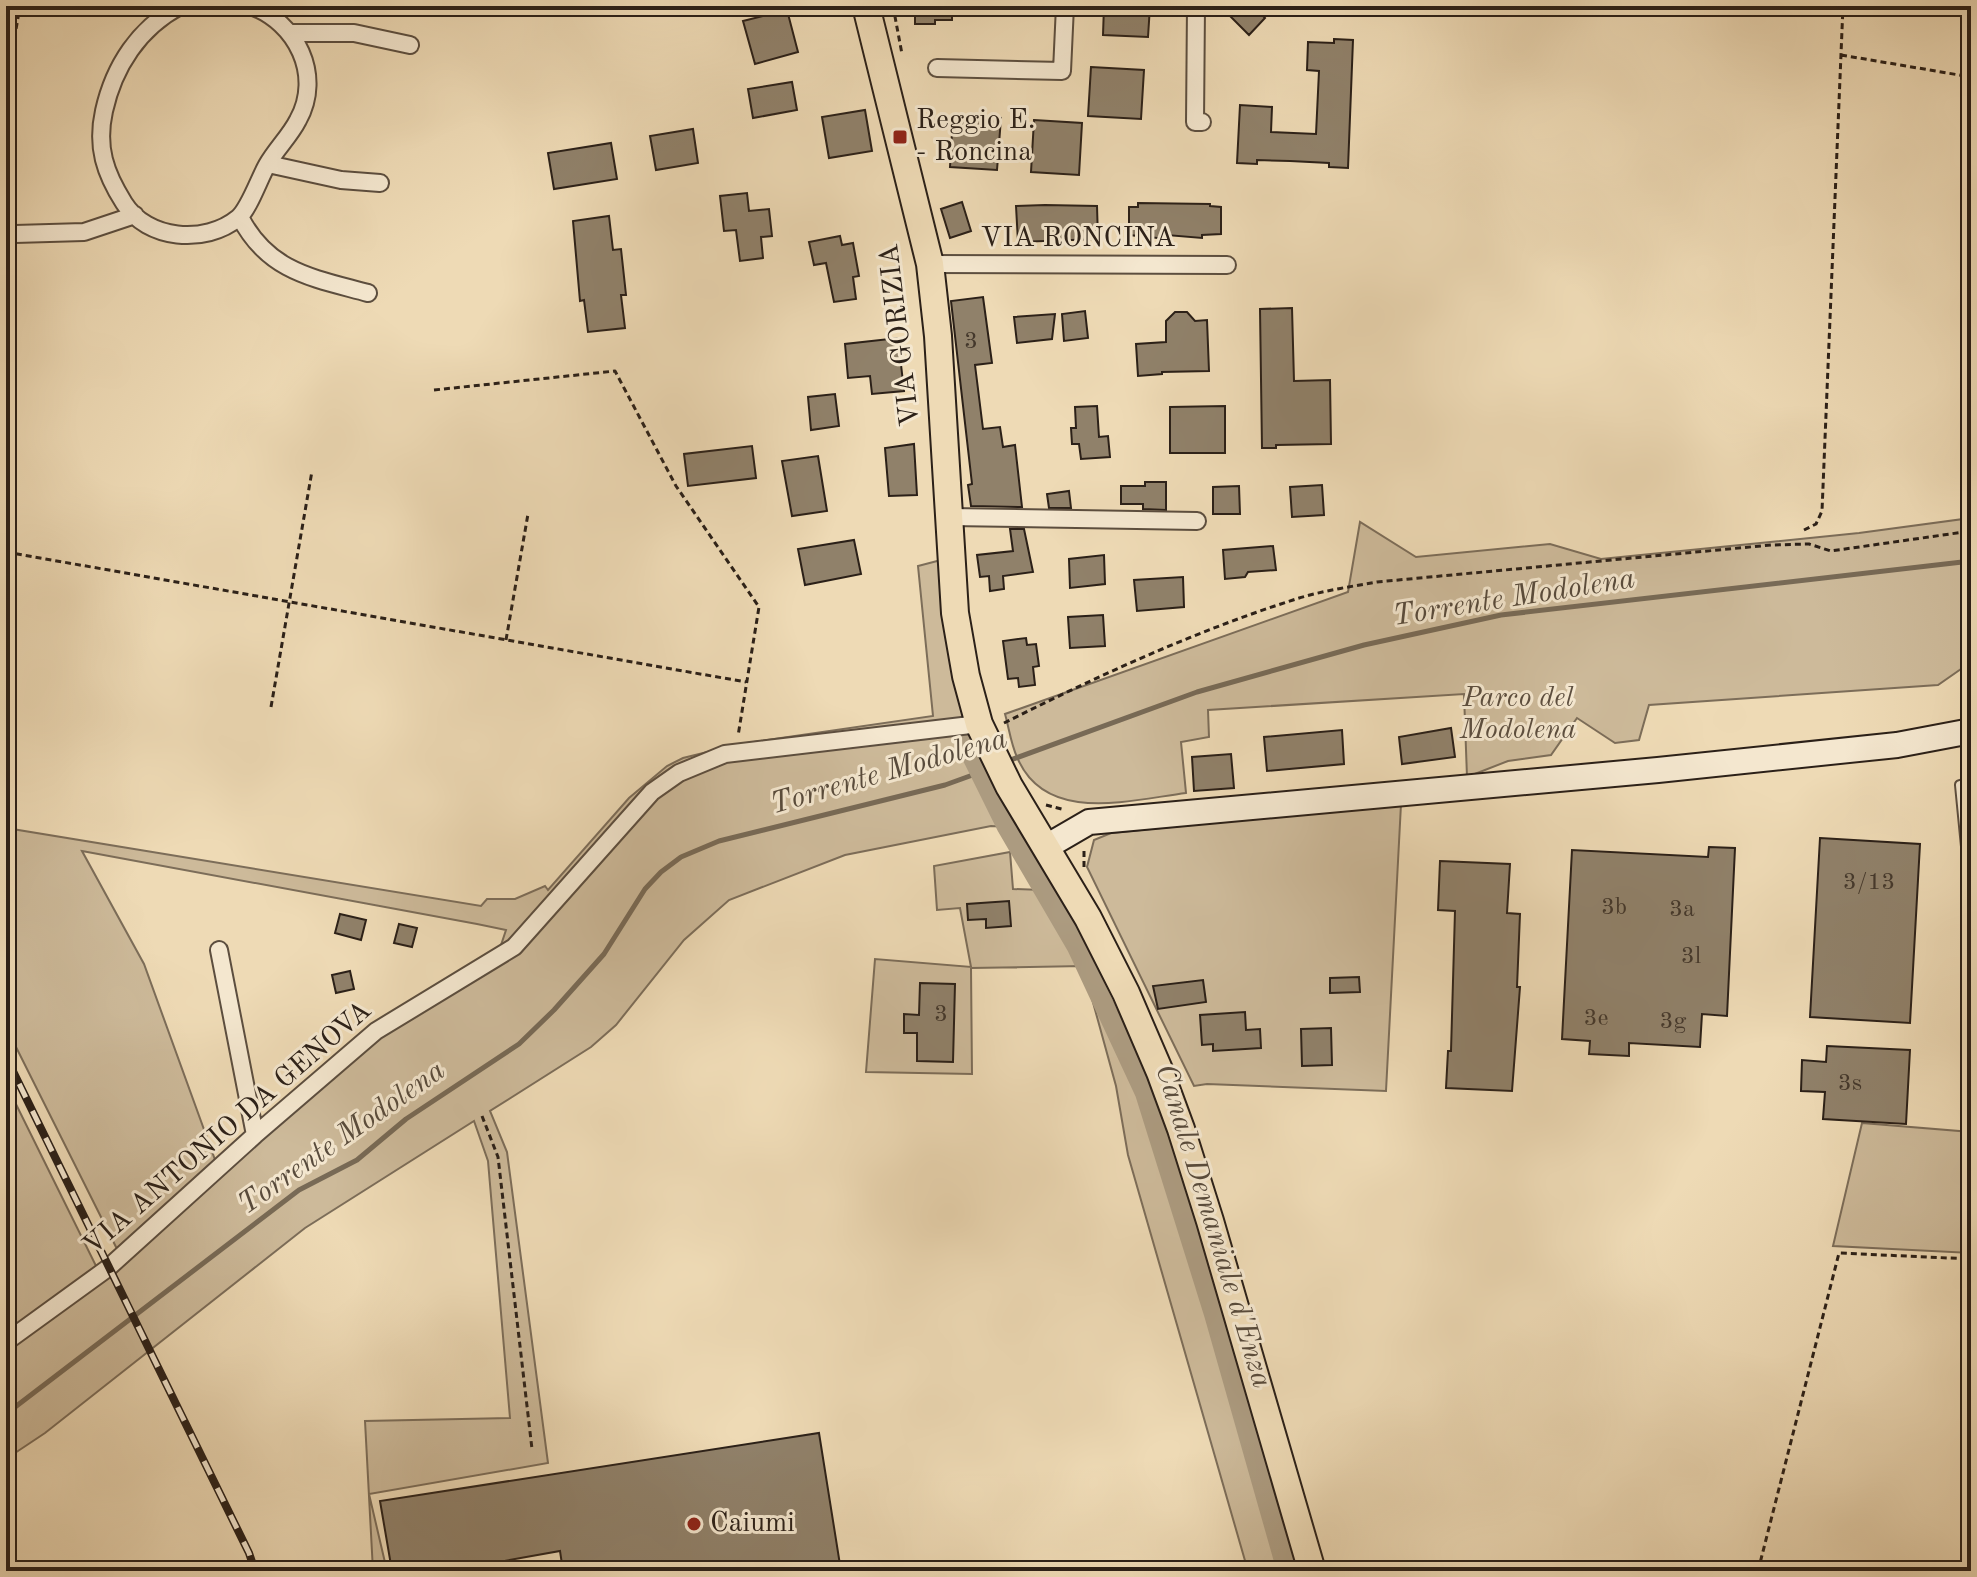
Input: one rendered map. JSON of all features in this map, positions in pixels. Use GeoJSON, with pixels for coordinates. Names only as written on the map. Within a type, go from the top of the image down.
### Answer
{"type":"FeatureCollection","features":[{"type":"Feature","properties":{"kind":"main road","name":"VIA GORIZIA"},"geometry":{"type":"LineString","coordinates":[[866,6],[930,264],[938,336],[955,613],[966,676],[1009,786],[1088,918],[1126,993],[1181,1129],[1312,1571]]}},
{"type":"Feature","properties":{"kind":"street"},"geometry":{"type":"LineString","coordinates":[[180,6],[164,14],[141,34],[131,48],[107,97],[100,135],[101,155],[108,176],[127,208],[148,226],[167,234],[192,234],[219,228],[240,217],[306,102],[303,56],[291,33],[269,12],[251,6]]}},
{"type":"Feature","properties":{"kind":"street"},"geometry":{"type":"LineString","coordinates":[[937,68],[1062,71],[1065,6]]}},
{"type":"Feature","properties":{"kind":"street"},"geometry":{"type":"LineString","coordinates":[[1196,6],[1195,122],[1202,122]]}},
{"type":"Feature","properties":{"kind":"street"},"geometry":{"type":"LineString","coordinates":[[291,33],[354,33],[410,45]]}},
{"type":"Feature","properties":{"kind":"street"},"geometry":{"type":"LineString","coordinates":[[268,164],[341,180],[380,183]]}},
{"type":"Feature","properties":{"kind":"street"},"geometry":{"type":"LineString","coordinates":[[15,234],[84,232],[135,215]]}},
{"type":"Feature","properties":{"kind":"street"},"geometry":{"type":"LineString","coordinates":[[240,217],[251,238],[270,257],[296,273],[368,293]]}},
{"type":"Feature","properties":{"kind":"street","name":"VIA RONCINA"},"geometry":{"type":"LineString","coordinates":[[930,264],[1227,265]]}},
{"type":"Feature","properties":{"kind":"street"},"geometry":{"type":"LineString","coordinates":[[950,517],[1197,521]]}},
{"type":"Feature","properties":{"kind":"street","name":"VIA ANTONIO DA GENOVA"},"geometry":{"type":"LineString","coordinates":[[6,1342],[108,1268],[376,1031],[514,947],[652,792],[679,773],[725,754],[985,730]]}},
{"type":"Feature","properties":{"kind":"street"},"geometry":{"type":"LineString","coordinates":[[1046,847],[1089,822],[1103,820],[1839,751],[1897,745],[1971,731]]}},
{"type":"Feature","properties":{"kind":"street"},"geometry":{"type":"LineString","coordinates":[[219,950],[255,1135]]}},
{"type":"Feature","properties":{"kind":"lane"},"geometry":{"type":"LineString","coordinates":[[1971,782],[1960,785],[1971,898]]}},
{"type":"Feature","properties":{"kind":"path"},"geometry":{"type":"LineString","coordinates":[[6,88],[20,6]]}},
{"type":"Feature","properties":{"kind":"path"},"geometry":{"type":"LineString","coordinates":[[1804,530],[1816,524],[1822,511],[1843,6]]}},
{"type":"Feature","properties":{"kind":"path"},"geometry":{"type":"LineString","coordinates":[[1841,55],[1971,77]]}},
{"type":"Feature","properties":{"kind":"path"},"geometry":{"type":"LineString","coordinates":[[434,390],[615,371],[676,486],[759,607],[738,736],[740,744]]}},
{"type":"Feature","properties":{"kind":"path"},"geometry":{"type":"LineString","coordinates":[[271,707],[312,471]]}},
{"type":"Feature","properties":{"kind":"path"},"geometry":{"type":"LineString","coordinates":[[506,640],[528,514]]}},
{"type":"Feature","properties":{"kind":"path"},"geometry":{"type":"LineString","coordinates":[[985,730],[1122,664],[1294,600],[1331,591],[1377,582],[1771,545],[1809,544],[1831,551],[1971,531]]}},
{"type":"Feature","properties":{"kind":"path"},"geometry":{"type":"LineString","coordinates":[[6,552],[746,682]]}},
{"type":"Feature","properties":{"kind":"path"},"geometry":{"type":"LineString","coordinates":[[1046,806],[1069,811],[1079,828]]}},
{"type":"Feature","properties":{"kind":"path"},"geometry":{"type":"LineString","coordinates":[[482,1116],[498,1157],[532,1449]]}},
{"type":"Feature","properties":{"kind":"path"},"geometry":{"type":"LineString","coordinates":[[1758,1571],[1839,1253],[1971,1259]]}},
{"type":"Feature","properties":{"kind":"green space","name":"Parco del Modolena"},"geometry":{"type":"Polygon","coordinates":[[[1971,518],[1971,662],[1938,685],[1649,705],[1639,740],[1615,743],[1577,718],[1551,755],[1508,761],[1467,777],[1464,694],[1208,710],[1209,737],[1181,742],[1186,793],[1115,803],[1068,800],[1047,792],[1030,778],[1017,757],[1005,714],[1348,592],[1360,522],[1416,557],[1550,544],[1601,559],[1859,533],[1971,518]]]}},
{"type":"Feature","properties":{"kind":"green space"},"geometry":{"type":"Polygon","coordinates":[[[941,560],[1016,820],[1171,1142],[1295,1571],[1248,1571],[1128,1155],[1116,1086],[1083,966],[971,968],[972,1074],[866,1072],[875,959],[971,967],[960,908],[937,910],[934,866],[1010,852],[1013,889],[1042,890],[1007,827],[991,826],[845,855],[729,900],[684,940],[616,1025],[591,1047],[490,1111],[507,1152],[548,1463],[369,1494],[387,1571],[373,1571],[365,1421],[510,1418],[488,1161],[474,1121],[305,1228],[45,1433],[6,1459],[6,1084],[100,1274],[121,1257],[6,1027],[6,828],[481,906],[487,899],[515,899],[545,886],[548,890],[629,798],[667,766],[683,758],[740,744],[933,716],[918,566],[941,560]],[[82,851],[144,964],[218,1168],[376,1031],[497,957],[506,930],[82,851]]]}},
{"type":"Feature","properties":{"kind":"green space"},"geometry":{"type":"Polygon","coordinates":[[[1401,804],[1386,1091],[1194,1086],[1087,867],[1094,840],[1111,833],[1401,804]]]}},
{"type":"Feature","properties":{"kind":"green space"},"geometry":{"type":"Polygon","coordinates":[[[1862,1123],[1971,1132],[1971,1253],[1833,1246],[1862,1123]]]}},
{"type":"Feature","properties":{"kind":"building"},"geometry":{"type":"Polygon","coordinates":[[[915,6],[952,6],[952,20],[915,24],[915,6]]]}},
{"type":"Feature","properties":{"kind":"building"},"geometry":{"type":"Polygon","coordinates":[[[1104,6],[1150,6],[1148,37],[1103,35],[1104,6]]]}},
{"type":"Feature","properties":{"kind":"building"},"geometry":{"type":"Polygon","coordinates":[[[1242,6],[1254,6],[1265,18],[1249,35],[1231,17],[1242,6]]]}},
{"type":"Feature","properties":{"kind":"building"},"geometry":{"type":"Polygon","coordinates":[[[787,10],[798,52],[755,64],[743,21],[787,10]]]}},
{"type":"Feature","properties":{"kind":"building"},"geometry":{"type":"Polygon","coordinates":[[[1334,39],[1353,40],[1348,168],[1329,167],[1329,163],[1290,161],[1237,163],[1240,105],[1272,107],[1271,132],[1316,134],[1319,71],[1307,70],[1308,42],[1334,43],[1334,39]]]}},
{"type":"Feature","properties":{"kind":"building"},"geometry":{"type":"Polygon","coordinates":[[[1091,67],[1144,70],[1141,119],[1088,116],[1091,67]]]}},
{"type":"Feature","properties":{"kind":"building"},"geometry":{"type":"Polygon","coordinates":[[[792,82],[797,110],[753,118],[748,89],[792,82]]]}},
{"type":"Feature","properties":{"kind":"building"},"geometry":{"type":"Polygon","coordinates":[[[865,110],[872,151],[829,158],[822,117],[865,110]]]}},
{"type":"Feature","properties":{"kind":"building"},"geometry":{"type":"Polygon","coordinates":[[[953,115],[1001,118],[997,170],[950,167],[953,115]]]}},
{"type":"Feature","properties":{"kind":"building"},"geometry":{"type":"Polygon","coordinates":[[[1034,120],[1082,123],[1079,175],[1031,172],[1034,120]]]}},
{"type":"Feature","properties":{"kind":"building"},"geometry":{"type":"Polygon","coordinates":[[[693,129],[698,163],[656,170],[650,136],[693,129]]]}},
{"type":"Feature","properties":{"kind":"building"},"geometry":{"type":"Polygon","coordinates":[[[611,143],[617,179],[554,189],[548,153],[611,143]]]}},
{"type":"Feature","properties":{"kind":"building"},"geometry":{"type":"Polygon","coordinates":[[[747,193],[749,211],[769,209],[772,236],[761,237],[763,258],[740,261],[736,230],[724,231],[720,196],[747,193]]]}},
{"type":"Feature","properties":{"kind":"building"},"geometry":{"type":"Polygon","coordinates":[[[962,202],[971,231],[950,238],[941,209],[962,202]]]}},
{"type":"Feature","properties":{"kind":"building"},"geometry":{"type":"Polygon","coordinates":[[[1138,203],[1210,204],[1221,207],[1221,234],[1202,235],[1202,238],[1167,235],[1167,239],[1129,235],[1129,207],[1138,207],[1138,203]]]}},
{"type":"Feature","properties":{"kind":"building"},"geometry":{"type":"Polygon","coordinates":[[[1016,206],[1097,206],[1098,239],[1018,242],[1016,206]]]}},
{"type":"Feature","properties":{"kind":"building"},"geometry":{"type":"Polygon","coordinates":[[[609,216],[613,250],[621,249],[626,295],[621,295],[625,328],[588,332],[584,300],[580,301],[573,221],[609,216]]]}},
{"type":"Feature","properties":{"kind":"building"},"geometry":{"type":"Polygon","coordinates":[[[840,236],[842,245],[853,243],[859,276],[853,277],[856,299],[834,302],[826,263],[814,265],[809,242],[840,236]]]}},
{"type":"Feature","properties":{"kind":"building"},"geometry":{"type":"Polygon","coordinates":[[[983,297],[992,363],[975,365],[983,429],[1000,427],[1003,447],[1015,445],[1022,507],[971,506],[968,485],[972,484],[951,301],[983,297]]]}},
{"type":"Feature","properties":{"kind":"building"},"geometry":{"type":"Polygon","coordinates":[[[1292,308],[1294,381],[1330,380],[1331,444],[1262,448],[1260,309],[1292,308]]]}},
{"type":"Feature","properties":{"kind":"building"},"geometry":{"type":"Polygon","coordinates":[[[1085,311],[1088,338],[1064,341],[1062,314],[1085,311]]]}},
{"type":"Feature","properties":{"kind":"building"},"geometry":{"type":"Polygon","coordinates":[[[1175,312],[1187,312],[1195,321],[1207,320],[1209,371],[1138,376],[1136,344],[1166,342],[1166,321],[1175,312]]]}},
{"type":"Feature","properties":{"kind":"building"},"geometry":{"type":"Polygon","coordinates":[[[1055,314],[1052,339],[1017,343],[1014,317],[1055,314]]]}},
{"type":"Feature","properties":{"kind":"building"},"geometry":{"type":"Polygon","coordinates":[[[898,338],[904,391],[872,394],[870,376],[848,378],[845,344],[898,338]]]}},
{"type":"Feature","properties":{"kind":"building"},"geometry":{"type":"Polygon","coordinates":[[[835,394],[839,426],[811,430],[808,397],[835,394]]]}},
{"type":"Feature","properties":{"kind":"building"},"geometry":{"type":"Polygon","coordinates":[[[1097,406],[1099,437],[1108,436],[1110,457],[1081,459],[1079,444],[1072,444],[1071,428],[1076,428],[1075,407],[1097,406]]]}},
{"type":"Feature","properties":{"kind":"building"},"geometry":{"type":"Polygon","coordinates":[[[1225,406],[1225,453],[1170,453],[1170,407],[1225,406]]]}},
{"type":"Feature","properties":{"kind":"building"},"geometry":{"type":"Polygon","coordinates":[[[914,444],[917,495],[889,496],[885,448],[914,444]]]}},
{"type":"Feature","properties":{"kind":"building"},"geometry":{"type":"Polygon","coordinates":[[[752,446],[756,478],[688,486],[684,454],[752,446]]]}},
{"type":"Feature","properties":{"kind":"building"},"geometry":{"type":"Polygon","coordinates":[[[818,456],[827,511],[792,516],[782,461],[818,456]]]}},
{"type":"Feature","properties":{"kind":"building"},"geometry":{"type":"Polygon","coordinates":[[[1145,482],[1166,482],[1166,510],[1143,509],[1143,504],[1121,504],[1121,486],[1145,486],[1145,482]]]}},
{"type":"Feature","properties":{"kind":"building"},"geometry":{"type":"Polygon","coordinates":[[[1322,485],[1324,515],[1292,517],[1290,487],[1322,485]]]}},
{"type":"Feature","properties":{"kind":"building"},"geometry":{"type":"Polygon","coordinates":[[[1239,486],[1240,514],[1213,514],[1213,487],[1239,486]]]}},
{"type":"Feature","properties":{"kind":"building"},"geometry":{"type":"Polygon","coordinates":[[[1069,491],[1071,508],[1049,508],[1047,494],[1069,491]]]}},
{"type":"Feature","properties":{"kind":"building"},"geometry":{"type":"Polygon","coordinates":[[[1010,529],[1024,529],[1033,572],[1003,576],[1004,589],[990,591],[989,576],[980,577],[977,555],[1013,551],[1010,529]]]}},
{"type":"Feature","properties":{"kind":"building"},"geometry":{"type":"Polygon","coordinates":[[[854,540],[861,574],[805,585],[798,549],[854,540]]]}},
{"type":"Feature","properties":{"kind":"building"},"geometry":{"type":"Polygon","coordinates":[[[1273,546],[1276,570],[1248,572],[1245,577],[1225,579],[1223,550],[1273,546]]]}},
{"type":"Feature","properties":{"kind":"building"},"geometry":{"type":"Polygon","coordinates":[[[1104,555],[1105,584],[1070,588],[1069,559],[1104,555]]]}},
{"type":"Feature","properties":{"kind":"building"},"geometry":{"type":"Polygon","coordinates":[[[1183,577],[1184,607],[1137,611],[1134,580],[1183,577]]]}},
{"type":"Feature","properties":{"kind":"building"},"geometry":{"type":"Polygon","coordinates":[[[1103,615],[1105,646],[1070,648],[1068,617],[1103,615]]]}},
{"type":"Feature","properties":{"kind":"building"},"geometry":{"type":"Polygon","coordinates":[[[1026,638],[1027,645],[1036,644],[1039,666],[1033,667],[1035,685],[1019,687],[1018,678],[1008,679],[1003,641],[1026,638]]]}},
{"type":"Feature","properties":{"kind":"building"},"geometry":{"type":"Polygon","coordinates":[[[1451,728],[1455,757],[1402,764],[1399,737],[1451,728]]]}},
{"type":"Feature","properties":{"kind":"building"},"geometry":{"type":"Polygon","coordinates":[[[1342,730],[1344,764],[1267,771],[1264,737],[1342,730]]]}},
{"type":"Feature","properties":{"kind":"building"},"geometry":{"type":"Polygon","coordinates":[[[1231,754],[1234,788],[1194,791],[1192,757],[1231,754]]]}},
{"type":"Feature","properties":{"kind":"building"},"geometry":{"type":"Polygon","coordinates":[[[1820,838],[1920,844],[1910,1023],[1810,1017],[1820,838]]]}},
{"type":"Feature","properties":{"kind":"building"},"geometry":{"type":"Polygon","coordinates":[[[1709,847],[1735,848],[1727,1016],[1702,1014],[1700,1047],[1629,1043],[1629,1056],[1589,1054],[1590,1041],[1562,1039],[1572,850],[1708,857],[1709,847]]]}},
{"type":"Feature","properties":{"kind":"building"},"geometry":{"type":"Polygon","coordinates":[[[1440,861],[1510,864],[1507,913],[1520,914],[1517,987],[1520,987],[1512,1091],[1446,1088],[1448,1051],[1451,1051],[1455,911],[1438,910],[1440,861]]]}},
{"type":"Feature","properties":{"kind":"building"},"geometry":{"type":"Polygon","coordinates":[[[1009,901],[1011,926],[986,928],[986,919],[968,920],[967,904],[1009,901]]]}},
{"type":"Feature","properties":{"kind":"building"},"geometry":{"type":"Polygon","coordinates":[[[340,914],[366,920],[361,940],[335,933],[340,914]]]}},
{"type":"Feature","properties":{"kind":"building"},"geometry":{"type":"Polygon","coordinates":[[[399,924],[417,928],[412,947],[394,943],[399,924]]]}},
{"type":"Feature","properties":{"kind":"building"},"geometry":{"type":"Polygon","coordinates":[[[350,971],[354,989],[336,993],[332,975],[350,971]]]}},
{"type":"Feature","properties":{"kind":"building"},"geometry":{"type":"Polygon","coordinates":[[[1359,977],[1360,992],[1330,993],[1330,978],[1359,977]]]}},
{"type":"Feature","properties":{"kind":"building"},"geometry":{"type":"Polygon","coordinates":[[[1203,980],[1206,1002],[1158,1009],[1153,986],[1203,980]]]}},
{"type":"Feature","properties":{"kind":"building"},"geometry":{"type":"Polygon","coordinates":[[[920,983],[955,984],[953,1062],[917,1061],[917,1033],[904,1033],[904,1014],[919,1015],[920,983]]]}},
{"type":"Feature","properties":{"kind":"building"},"geometry":{"type":"Polygon","coordinates":[[[1245,1012],[1246,1030],[1260,1029],[1261,1048],[1213,1051],[1213,1044],[1202,1045],[1200,1015],[1245,1012]]]}},
{"type":"Feature","properties":{"kind":"building"},"geometry":{"type":"Polygon","coordinates":[[[1331,1028],[1332,1065],[1302,1066],[1301,1029],[1331,1028]]]}},
{"type":"Feature","properties":{"kind":"building"},"geometry":{"type":"Polygon","coordinates":[[[1827,1046],[1910,1050],[1906,1124],[1823,1119],[1825,1092],[1801,1091],[1802,1060],[1826,1062],[1827,1046]]]}},
{"type":"Feature","properties":{"kind":"building","name":"Caiumi"},"geometry":{"type":"Polygon","coordinates":[[[819,1433],[841,1571],[563,1571],[560,1551],[448,1571],[392,1571],[380,1501],[819,1433]]]}},
{"type":"Feature","properties":{"kind":"waterway","name":"Torrente Modolena"},"geometry":{"type":"LineString","coordinates":[[1005,762],[1197,692],[1364,645],[1501,615],[1971,561]]}},
{"type":"Feature","properties":{"kind":"waterway","name":"Canale Demaniale d'Enza"},"geometry":{"type":"LineString","coordinates":[[962,736],[1007,827],[1077,947],[1145,1093],[1214,1314],[1287,1571]]}},
{"type":"Feature","properties":{"kind":"waterway","name":"Torrente Modolena"},"geometry":{"type":"LineString","coordinates":[[6,1414],[299,1190],[357,1160],[406,1119],[519,1044],[604,954],[645,889],[681,857],[719,841],[945,785],[992,768]]}},
{"type":"Feature","properties":{"kind":"railway"},"geometry":{"type":"LineString","coordinates":[[6,1057],[249,1553],[255,1571]]}},
{"type":"Feature","properties":{"kind":"place","name":"Reggio E. - Roncina"},"geometry":{"type":"Point","coordinates":[900,137]}},
{"type":"Feature","properties":{"kind":"place","name":"Caiumi"},"geometry":{"type":"Point","coordinates":[694,1524]}}]}
